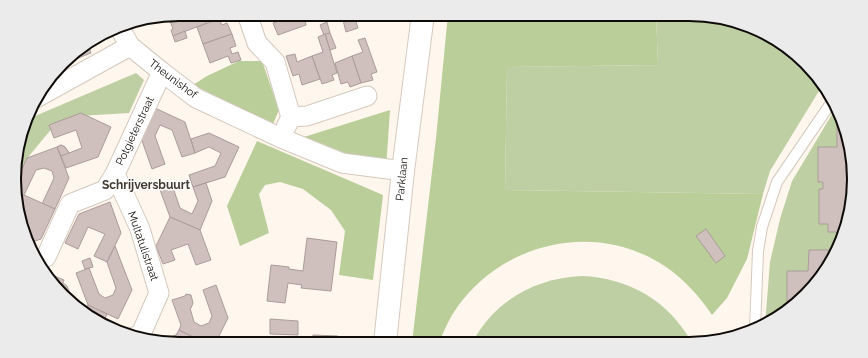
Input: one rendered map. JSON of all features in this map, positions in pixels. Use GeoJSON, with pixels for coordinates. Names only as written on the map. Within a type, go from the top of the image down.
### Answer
{"type":"FeatureCollection","features":[{"type":"Feature","properties":{"kind":"street"},"geometry":{"type":"LineString","coordinates":[[249,21],[256,43],[275,62],[291,117],[281,138]]}},
{"type":"Feature","properties":{"kind":"street","name":"Parklaan"},"geometry":{"type":"LineString","coordinates":[[386,337],[403,171],[422,21]]}},
{"type":"Feature","properties":{"kind":"street","name":"Theunishof"},"geometry":{"type":"LineString","coordinates":[[121,32],[130,46],[196,98],[281,138],[342,163],[403,171]]}},
{"type":"Feature","properties":{"kind":"street"},"geometry":{"type":"LineString","coordinates":[[48,92],[130,46]]}},
{"type":"Feature","properties":{"kind":"street","name":"Potgieterstraat"},"geometry":{"type":"LineString","coordinates":[[46,257],[70,204],[105,190],[115,174],[162,72]]}},
{"type":"Feature","properties":{"kind":"street"},"geometry":{"type":"LineString","coordinates":[[291,117],[307,116],[367,96]]}},
{"type":"Feature","properties":{"kind":"street","name":"Multatulistraat"},"geometry":{"type":"LineString","coordinates":[[115,174],[140,229],[159,293],[142,333]]}},
{"type":"Feature","properties":{"kind":"lane"},"geometry":{"type":"LineString","coordinates":[[755,322],[758,251],[762,227],[777,182],[829,106]]}},
{"type":"Feature","properties":{"kind":"green space"},"geometry":{"type":"Polygon","coordinates":[[[447,21],[656,21],[658,65],[507,67],[505,190],[763,194],[747,259],[727,298],[712,315],[692,289],[680,277],[666,267],[640,253],[612,244],[583,242],[555,244],[527,253],[501,266],[478,283],[458,306],[447,324],[442,337],[413,337],[436,138],[447,21]]]}},
{"type":"Feature","properties":{"kind":"green space"},"geometry":{"type":"Polygon","coordinates":[[[656,21],[699,21],[730,26],[759,37],[793,60],[808,75],[819,90],[770,171],[763,194],[505,190],[507,67],[658,65],[656,21]]]}},
{"type":"Feature","properties":{"kind":"green space"},"geometry":{"type":"Polygon","coordinates":[[[239,61],[262,61],[279,110],[273,124],[193,85],[207,76],[239,61]]]}},
{"type":"Feature","properties":{"kind":"green space"},"geometry":{"type":"Polygon","coordinates":[[[136,73],[144,80],[129,113],[79,116],[53,127],[29,156],[21,173],[26,138],[34,116],[136,73]]]}},
{"type":"Feature","properties":{"kind":"green space"},"geometry":{"type":"Polygon","coordinates":[[[390,110],[386,169],[304,137],[390,110]]]}},
{"type":"Feature","properties":{"kind":"green space"},"geometry":{"type":"Polygon","coordinates":[[[833,113],[842,138],[847,169],[846,200],[839,230],[826,258],[808,283],[793,298],[766,317],[770,262],[780,219],[792,181],[833,113]]]}},
{"type":"Feature","properties":{"kind":"green space"},"geometry":{"type":"Polygon","coordinates":[[[257,141],[383,195],[373,280],[339,275],[345,231],[331,210],[303,189],[280,182],[265,185],[259,194],[269,233],[240,246],[227,206],[257,141]]]}},
{"type":"Feature","properties":{"kind":"green space"},"geometry":{"type":"Polygon","coordinates":[[[582,276],[616,281],[646,294],[672,315],[688,337],[476,337],[492,315],[518,294],[548,281],[582,276]]]}},
{"type":"Feature","properties":{"kind":"building"},"geometry":{"type":"Polygon","coordinates":[[[170,21],[207,21],[207,23],[173,36],[171,30],[173,29],[170,21]]]}},
{"type":"Feature","properties":{"kind":"building"},"geometry":{"type":"Polygon","coordinates":[[[214,21],[220,21],[222,25],[227,23],[232,34],[203,44],[197,27],[214,21]]]}},
{"type":"Feature","properties":{"kind":"building"},"geometry":{"type":"Polygon","coordinates":[[[279,21],[305,21],[306,25],[278,35],[273,23],[279,21]]]}},
{"type":"Feature","properties":{"kind":"building"},"geometry":{"type":"Polygon","coordinates":[[[343,21],[356,21],[358,28],[346,32],[343,21]]]}},
{"type":"Feature","properties":{"kind":"building"},"geometry":{"type":"Polygon","coordinates":[[[327,22],[330,33],[324,35],[320,25],[327,22]]]}},
{"type":"Feature","properties":{"kind":"building"},"geometry":{"type":"Polygon","coordinates":[[[185,31],[187,38],[175,42],[173,36],[185,31]]]}},
{"type":"Feature","properties":{"kind":"building"},"geometry":{"type":"Polygon","coordinates":[[[330,33],[336,48],[330,50],[325,34],[330,33]]]}},
{"type":"Feature","properties":{"kind":"building"},"geometry":{"type":"Polygon","coordinates":[[[232,34],[236,46],[230,48],[232,54],[238,52],[241,60],[231,63],[228,56],[210,63],[203,44],[232,34]]]}},
{"type":"Feature","properties":{"kind":"building"},"geometry":{"type":"Polygon","coordinates":[[[325,34],[337,73],[332,75],[334,80],[322,84],[312,56],[323,52],[318,37],[325,34]]]}},
{"type":"Feature","properties":{"kind":"building"},"geometry":{"type":"Polygon","coordinates":[[[365,38],[377,72],[371,74],[373,80],[361,83],[352,56],[363,52],[358,40],[365,38]]]}},
{"type":"Feature","properties":{"kind":"building"},"geometry":{"type":"Polygon","coordinates":[[[90,49],[91,53],[77,58],[90,49]]]}},
{"type":"Feature","properties":{"kind":"building"},"geometry":{"type":"Polygon","coordinates":[[[295,54],[297,62],[312,56],[320,79],[302,85],[299,74],[293,76],[286,56],[295,54]]]}},
{"type":"Feature","properties":{"kind":"building"},"geometry":{"type":"Polygon","coordinates":[[[352,56],[361,83],[350,87],[348,82],[341,84],[335,63],[352,56]]]}},
{"type":"Feature","properties":{"kind":"building"},"geometry":{"type":"Polygon","coordinates":[[[155,108],[185,122],[195,153],[182,157],[172,130],[160,125],[155,136],[165,164],[152,169],[141,138],[155,108]]]}},
{"type":"Feature","properties":{"kind":"building"},"geometry":{"type":"Polygon","coordinates":[[[81,113],[111,127],[98,157],[66,168],[57,147],[61,145],[65,147],[69,153],[82,148],[76,130],[54,138],[49,125],[81,113]]]}},
{"type":"Feature","properties":{"kind":"building"},"geometry":{"type":"Polygon","coordinates":[[[837,124],[846,158],[847,189],[839,230],[838,232],[828,232],[828,224],[819,224],[819,189],[823,189],[823,182],[818,182],[818,147],[837,147],[837,124]]]}},
{"type":"Feature","properties":{"kind":"building"},"geometry":{"type":"Polygon","coordinates":[[[209,133],[239,147],[225,177],[193,187],[189,175],[215,166],[221,153],[209,147],[195,153],[191,139],[209,133]]]}},
{"type":"Feature","properties":{"kind":"building"},"geometry":{"type":"Polygon","coordinates":[[[61,145],[65,147],[69,153],[61,156],[57,147],[61,145]]]}},
{"type":"Feature","properties":{"kind":"building"},"geometry":{"type":"Polygon","coordinates":[[[57,147],[69,178],[55,209],[42,204],[54,178],[52,171],[44,168],[36,170],[24,195],[22,196],[21,171],[27,158],[57,147]]]}},
{"type":"Feature","properties":{"kind":"building"},"geometry":{"type":"Polygon","coordinates":[[[171,182],[180,208],[192,214],[198,201],[193,187],[206,183],[212,201],[200,230],[170,217],[159,187],[171,182]]]}},
{"type":"Feature","properties":{"kind":"building"},"geometry":{"type":"Polygon","coordinates":[[[24,195],[55,209],[41,239],[34,241],[26,220],[22,196],[24,195]]]}},
{"type":"Feature","properties":{"kind":"building"},"geometry":{"type":"Polygon","coordinates":[[[110,202],[121,233],[107,262],[94,256],[105,234],[88,227],[78,249],[65,243],[79,214],[110,202]]]}},
{"type":"Feature","properties":{"kind":"building"},"geometry":{"type":"Polygon","coordinates":[[[170,217],[200,230],[211,260],[196,265],[188,244],[171,250],[175,260],[163,264],[156,246],[170,217]]]}},
{"type":"Feature","properties":{"kind":"building"},"geometry":{"type":"Polygon","coordinates":[[[706,229],[725,256],[716,263],[696,236],[706,229]]]}},
{"type":"Feature","properties":{"kind":"building"},"geometry":{"type":"Polygon","coordinates":[[[307,238],[337,242],[331,291],[301,288],[302,285],[288,283],[285,303],[267,301],[271,265],[289,267],[289,269],[303,271],[307,238]]]}},
{"type":"Feature","properties":{"kind":"building"},"geometry":{"type":"Polygon","coordinates":[[[115,246],[132,290],[118,319],[88,305],[76,273],[89,268],[99,294],[105,298],[113,295],[116,288],[107,262],[115,246]]]}},
{"type":"Feature","properties":{"kind":"building"},"geometry":{"type":"Polygon","coordinates":[[[809,250],[830,250],[808,283],[787,302],[787,271],[808,271],[809,250]]]}},
{"type":"Feature","properties":{"kind":"building"},"geometry":{"type":"Polygon","coordinates":[[[90,258],[93,267],[85,269],[82,261],[90,258]]]}},
{"type":"Feature","properties":{"kind":"building"},"geometry":{"type":"Polygon","coordinates":[[[55,276],[64,280],[62,285],[55,276]]]}},
{"type":"Feature","properties":{"kind":"building"},"geometry":{"type":"Polygon","coordinates":[[[63,283],[67,286],[68,292],[67,291],[62,285],[63,283]]]}},
{"type":"Feature","properties":{"kind":"building"},"geometry":{"type":"Polygon","coordinates":[[[216,285],[228,318],[218,337],[193,337],[179,330],[181,325],[172,300],[185,296],[186,294],[191,295],[193,303],[190,308],[194,322],[201,326],[209,323],[212,316],[203,290],[216,285]]]}},
{"type":"Feature","properties":{"kind":"building"},"geometry":{"type":"Polygon","coordinates":[[[88,305],[107,314],[105,319],[100,316],[87,307],[88,305]]]}},
{"type":"Feature","properties":{"kind":"building"},"geometry":{"type":"Polygon","coordinates":[[[270,319],[298,321],[298,335],[270,334],[270,319]]]}},
{"type":"Feature","properties":{"kind":"building"},"geometry":{"type":"Polygon","coordinates":[[[179,330],[193,337],[171,337],[176,335],[179,330]]]}},
{"type":"Feature","properties":{"kind":"building"},"geometry":{"type":"Polygon","coordinates":[[[313,335],[338,336],[338,337],[313,337],[313,335]]]}},
{"type":"Feature","properties":{"kind":"district","name":"Schrijversbuurt"},"geometry":{"type":"Point","coordinates":[146,185]}}]}
